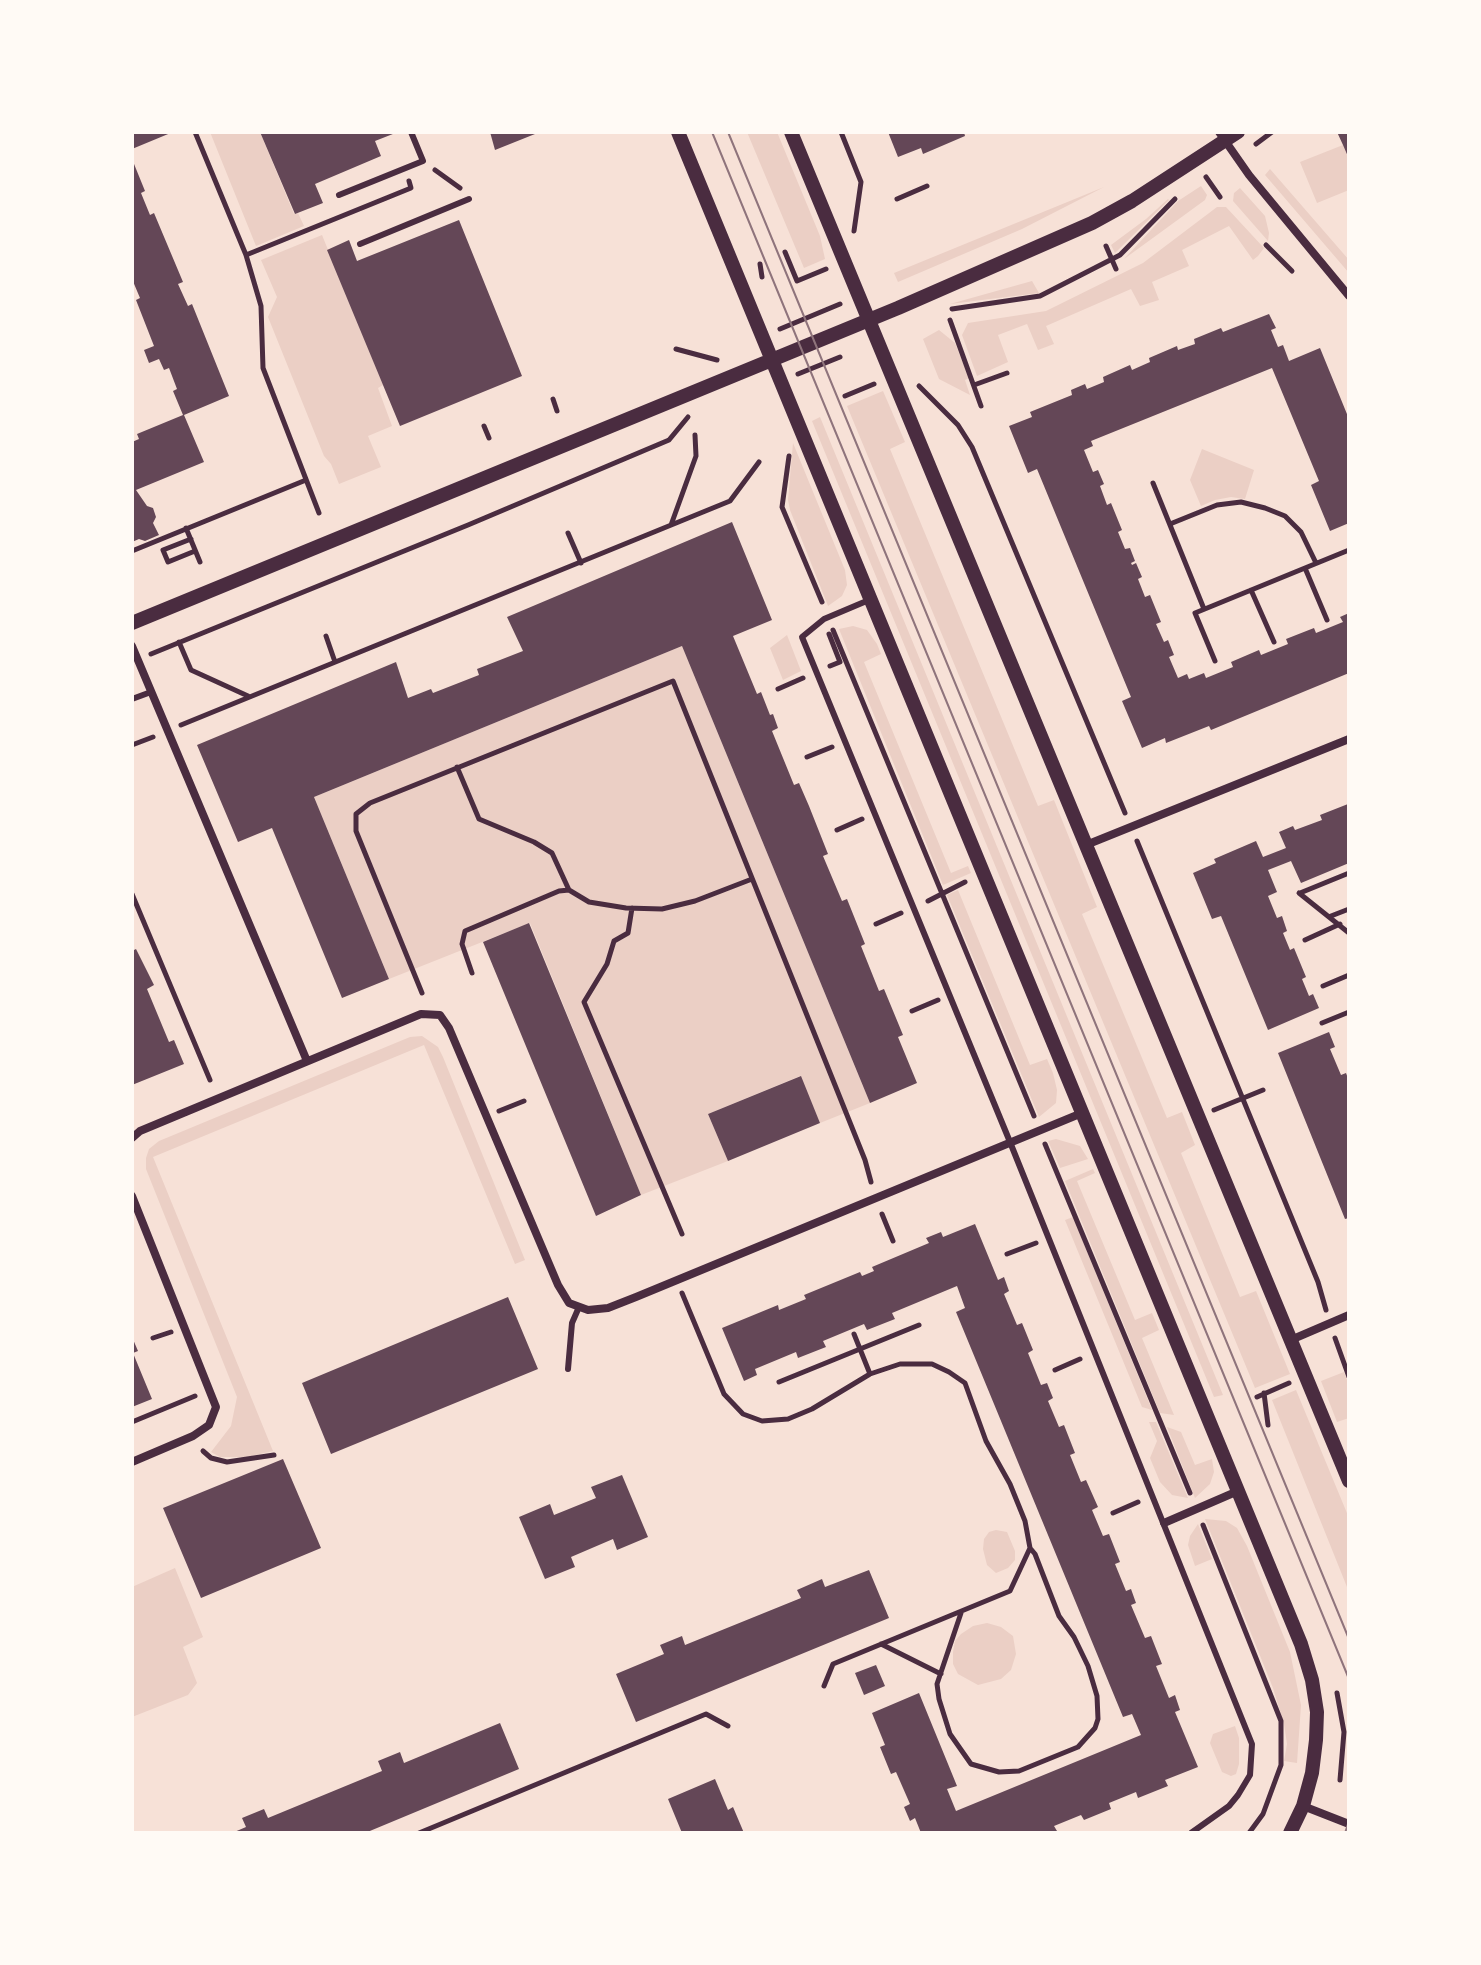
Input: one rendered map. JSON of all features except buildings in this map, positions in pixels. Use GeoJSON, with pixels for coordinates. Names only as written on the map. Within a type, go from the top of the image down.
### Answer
{"type":"FeatureCollection","features":[{"type":"Feature","properties":{"kind":"street"},"geometry":{"type":"LineString","coordinates":[[678,132],[1301,1644],[1312,1680],[1317,1712],[1315,1750],[1303,1806],[1290,1833]]}},
{"type":"Feature","properties":{"kind":"street"},"geometry":{"type":"LineString","coordinates":[[791,132],[1293,1339],[1349,1481]]}},
{"type":"Feature","properties":{"kind":"street"},"geometry":{"type":"LineString","coordinates":[[132,623],[868,320],[1092,223],[1132,201],[1228,135],[1249,175],[1349,296]]}},
{"type":"Feature","properties":{"kind":"street"},"geometry":{"type":"LineString","coordinates":[[132,646],[307,1061]]}},
{"type":"Feature","properties":{"kind":"street"},"geometry":{"type":"LineString","coordinates":[[1086,845],[1349,739]]}},
{"type":"Feature","properties":{"kind":"street"},"geometry":{"type":"LineString","coordinates":[[132,1138],[140,1131],[421,1014],[440,1015],[449,1028],[558,1285],[569,1303],[588,1310],[608,1308],[1082,1113]]}},
{"type":"Feature","properties":{"kind":"street"},"geometry":{"type":"LineString","coordinates":[[132,1196],[216,1407],[209,1425],[193,1436],[132,1462]]}},
{"type":"Feature","properties":{"kind":"street"},"geometry":{"type":"LineString","coordinates":[[1293,1339],[1349,1315]]}},
{"type":"Feature","properties":{"kind":"street"},"geometry":{"type":"LineString","coordinates":[[1164,1523],[1238,1491]]}},
{"type":"Feature","properties":{"kind":"street"},"geometry":{"type":"LineString","coordinates":[[1303,1806],[1349,1824]]}},
{"type":"Feature","properties":{"kind":"lane"},"geometry":{"type":"LineString","coordinates":[[339,195],[423,161],[411,132]]}},
{"type":"Feature","properties":{"kind":"lane"},"geometry":{"type":"LineString","coordinates":[[360,244],[468,196]]}},
{"type":"Feature","properties":{"kind":"lane"},"geometry":{"type":"LineString","coordinates":[[872,598],[824,619],[802,637],[1010,1142],[1252,1744],[1250,1775],[1238,1795],[1229,1806],[1191,1833]]}},
{"type":"Feature","properties":{"kind":"lane"},"geometry":{"type":"LineString","coordinates":[[132,699],[151,692]]}},
{"type":"Feature","properties":{"kind":"lane"},"geometry":{"type":"LineString","coordinates":[[568,1369],[572,1323],[579,1307]]}},
{"type":"Feature","properties":{"kind":"path"},"geometry":{"type":"LineString","coordinates":[[195,132],[246,255],[261,306],[263,368],[319,513]]}},
{"type":"Feature","properties":{"kind":"path"},"geometry":{"type":"LineString","coordinates":[[841,132],[861,182],[853,236]]}},
{"type":"Feature","properties":{"kind":"path"},"geometry":{"type":"LineString","coordinates":[[1251,147],[1272,132]]}},
{"type":"Feature","properties":{"kind":"path"},"geometry":{"type":"LineString","coordinates":[[423,161],[468,196]]}},
{"type":"Feature","properties":{"kind":"path"},"geometry":{"type":"LineString","coordinates":[[246,255],[411,188],[404,169]]}},
{"type":"Feature","properties":{"kind":"path"},"geometry":{"type":"LineString","coordinates":[[1197,183],[1213,173]]}},
{"type":"Feature","properties":{"kind":"path"},"geometry":{"type":"LineString","coordinates":[[1205,176],[1220,197]]}},
{"type":"Feature","properties":{"kind":"path"},"geometry":{"type":"LineString","coordinates":[[897,199],[927,186]]}},
{"type":"Feature","properties":{"kind":"path"},"geometry":{"type":"LineString","coordinates":[[941,311],[1040,296],[1120,255],[1179,195]]}},
{"type":"Feature","properties":{"kind":"path"},"geometry":{"type":"LineString","coordinates":[[1266,245],[1292,271]]}},
{"type":"Feature","properties":{"kind":"path"},"geometry":{"type":"LineString","coordinates":[[1106,246],[1116,269]]}},
{"type":"Feature","properties":{"kind":"path"},"geometry":{"type":"LineString","coordinates":[[785,252],[797,281],[826,269]]}},
{"type":"Feature","properties":{"kind":"path"},"geometry":{"type":"LineString","coordinates":[[763,338],[858,297]]}},
{"type":"Feature","properties":{"kind":"path"},"geometry":{"type":"LineString","coordinates":[[950,320],[981,406]]}},
{"type":"Feature","properties":{"kind":"path"},"geometry":{"type":"LineString","coordinates":[[676,349],[714,361],[726,356]]}},
{"type":"Feature","properties":{"kind":"path"},"geometry":{"type":"LineString","coordinates":[[974,385],[1007,373]]}},
{"type":"Feature","properties":{"kind":"path"},"geometry":{"type":"LineString","coordinates":[[915,381],[958,425],[972,447],[1126,815]]}},
{"type":"Feature","properties":{"kind":"path"},"geometry":{"type":"LineString","coordinates":[[845,396],[878,382]]}},
{"type":"Feature","properties":{"kind":"path"},"geometry":{"type":"LineString","coordinates":[[553,399],[557,411]]}},
{"type":"Feature","properties":{"kind":"path"},"geometry":{"type":"LineString","coordinates":[[484,426],[489,438]]}},
{"type":"Feature","properties":{"kind":"path"},"geometry":{"type":"LineString","coordinates":[[671,526],[696,456],[695,435]]}},
{"type":"Feature","properties":{"kind":"path"},"geometry":{"type":"LineString","coordinates":[[138,659],[669,440]]}},
{"type":"Feature","properties":{"kind":"path"},"geometry":{"type":"LineString","coordinates":[[190,720],[730,501],[759,462]]}},
{"type":"Feature","properties":{"kind":"path"},"geometry":{"type":"LineString","coordinates":[[132,551],[306,480]]}},
{"type":"Feature","properties":{"kind":"path"},"geometry":{"type":"LineString","coordinates":[[1153,483],[1204,609]]}},
{"type":"Feature","properties":{"kind":"path"},"geometry":{"type":"LineString","coordinates":[[1170,524],[1217,505],[1241,502],[1265,508],[1285,516],[1301,532],[1316,563]]}},
{"type":"Feature","properties":{"kind":"path"},"geometry":{"type":"LineString","coordinates":[[186,528],[200,562]]}},
{"type":"Feature","properties":{"kind":"path"},"geometry":{"type":"LineString","coordinates":[[568,533],[581,563]]}},
{"type":"Feature","properties":{"kind":"path"},"geometry":{"type":"LineString","coordinates":[[191,539],[163,550],[168,562],[195,551]]}},
{"type":"Feature","properties":{"kind":"path"},"geometry":{"type":"LineString","coordinates":[[1215,661],[1195,613],[1349,550]]}},
{"type":"Feature","properties":{"kind":"path"},"geometry":{"type":"LineString","coordinates":[[1305,568],[1327,620]]}},
{"type":"Feature","properties":{"kind":"path"},"geometry":{"type":"LineString","coordinates":[[1251,590],[1274,642]]}},
{"type":"Feature","properties":{"kind":"path"},"geometry":{"type":"LineString","coordinates":[[829,634],[840,662]]}},
{"type":"Feature","properties":{"kind":"path"},"geometry":{"type":"LineString","coordinates":[[326,636],[335,662]]}},
{"type":"Feature","properties":{"kind":"path"},"geometry":{"type":"LineString","coordinates":[[179,642],[191,670],[249,697]]}},
{"type":"Feature","properties":{"kind":"path"},"geometry":{"type":"LineString","coordinates":[[778,689],[804,678]]}},
{"type":"Feature","properties":{"kind":"path"},"geometry":{"type":"LineString","coordinates":[[422,993],[356,831],[356,814],[370,803],[673,681],[865,1160],[875,1198],[893,1241]]}},
{"type":"Feature","properties":{"kind":"path"},"geometry":{"type":"LineString","coordinates":[[807,757],[845,741]]}},
{"type":"Feature","properties":{"kind":"path"},"geometry":{"type":"LineString","coordinates":[[457,767],[479,819],[552,853],[569,890],[589,902],[662,909],[695,901],[752,879]]}},
{"type":"Feature","properties":{"kind":"path"},"geometry":{"type":"LineString","coordinates":[[837,830],[875,813]]}},
{"type":"Feature","properties":{"kind":"path"},"geometry":{"type":"LineString","coordinates":[[1137,841],[1318,1282],[1326,1309]]}},
{"type":"Feature","properties":{"kind":"path"},"geometry":{"type":"LineString","coordinates":[[1349,873],[1299,893],[1349,933]]}},
{"type":"Feature","properties":{"kind":"path"},"geometry":{"type":"LineString","coordinates":[[472,973],[462,944],[465,931],[559,891],[569,890]]}},
{"type":"Feature","properties":{"kind":"path"},"geometry":{"type":"LineString","coordinates":[[132,894],[210,1080]]}},
{"type":"Feature","properties":{"kind":"path"},"geometry":{"type":"LineString","coordinates":[[632,908],[628,933],[614,941],[607,964],[584,1002],[682,1234]]}},
{"type":"Feature","properties":{"kind":"path"},"geometry":{"type":"LineString","coordinates":[[1330,916],[1349,909]]}},
{"type":"Feature","properties":{"kind":"path"},"geometry":{"type":"LineString","coordinates":[[1305,940],[1340,924]]}},
{"type":"Feature","properties":{"kind":"path"},"geometry":{"type":"LineString","coordinates":[[1323,986],[1349,975]]}},
{"type":"Feature","properties":{"kind":"path"},"geometry":{"type":"LineString","coordinates":[[912,1011],[950,995]]}},
{"type":"Feature","properties":{"kind":"path"},"geometry":{"type":"LineString","coordinates":[[1322,1023],[1349,1012]]}},
{"type":"Feature","properties":{"kind":"path"},"geometry":{"type":"LineString","coordinates":[[1198,1116],[1263,1090]]}},
{"type":"Feature","properties":{"kind":"path"},"geometry":{"type":"LineString","coordinates":[[1007,1254],[1048,1238]]}},
{"type":"Feature","properties":{"kind":"path"},"geometry":{"type":"LineString","coordinates":[[677,1279],[724,1394],[743,1414],[762,1421],[788,1419],[812,1409],[870,1374],[900,1364],[932,1364],[965,1383],[986,1441],[1010,1484],[1025,1521],[1030,1548],[1059,1616],[1074,1637],[1088,1666],[1097,1696],[1098,1719],[1095,1728],[1078,1747],[1019,1771],[999,1772],[971,1764],[950,1734],[937,1684],[961,1612]]}},
{"type":"Feature","properties":{"kind":"path"},"geometry":{"type":"LineString","coordinates":[[779,1382],[919,1325]]}},
{"type":"Feature","properties":{"kind":"path"},"geometry":{"type":"LineString","coordinates":[[1333,1333],[1349,1377]]}},
{"type":"Feature","properties":{"kind":"path"},"geometry":{"type":"LineString","coordinates":[[854,1334],[870,1374]]}},
{"type":"Feature","properties":{"kind":"path"},"geometry":{"type":"LineString","coordinates":[[1055,1370],[1095,1353]]}},
{"type":"Feature","properties":{"kind":"path"},"geometry":{"type":"LineString","coordinates":[[1257,1397],[1293,1381]]}},
{"type":"Feature","properties":{"kind":"path"},"geometry":{"type":"LineString","coordinates":[[132,1422],[211,1390]]}},
{"type":"Feature","properties":{"kind":"path"},"geometry":{"type":"LineString","coordinates":[[1264,1393],[1268,1425]]}},
{"type":"Feature","properties":{"kind":"path"},"geometry":{"type":"LineString","coordinates":[[203,1451],[211,1458],[227,1462],[274,1455]]}},
{"type":"Feature","properties":{"kind":"path"},"geometry":{"type":"LineString","coordinates":[[1113,1513],[1153,1496]]}},
{"type":"Feature","properties":{"kind":"path"},"geometry":{"type":"LineString","coordinates":[[824,1686],[833,1664],[1010,1591],[1030,1548]]}},
{"type":"Feature","properties":{"kind":"path"},"geometry":{"type":"LineString","coordinates":[[880,1644],[941,1674]]}},
{"type":"Feature","properties":{"kind":"path"},"geometry":{"type":"LineString","coordinates":[[419,1833],[706,1714],[728,1726]]}},
{"type":"Feature","properties":{"kind":"path"},"geometry":{"type":"LineString","coordinates":[[1326,1776],[1349,1782]]}},
{"type":"Feature","properties":{"kind":"shaded area"},"geometry":{"type":"Polygon","coordinates":[[[210,132],[260,132],[294,214],[298,213],[304,226],[256,246],[210,132]]]}},
{"type":"Feature","properties":{"kind":"shaded area"},"geometry":{"type":"Polygon","coordinates":[[[747,132],[777,132],[820,236],[825,259],[804,268],[747,132]]]}},
{"type":"Feature","properties":{"kind":"shaded area"},"geometry":{"type":"Polygon","coordinates":[[[1343,145],[1349,160],[1349,190],[1317,203],[1300,162],[1343,145]]]}},
{"type":"Feature","properties":{"kind":"shaded area"},"geometry":{"type":"Polygon","coordinates":[[[1270,169],[1349,260],[1349,273],[1265,175],[1270,169]]]}},
{"type":"Feature","properties":{"kind":"shaded area"},"geometry":{"type":"Polygon","coordinates":[[[1201,186],[1207,195],[1205,200],[1124,259],[1178,201],[1201,186]]]}},
{"type":"Feature","properties":{"kind":"shaded area"},"geometry":{"type":"Polygon","coordinates":[[[1104,187],[1022,229],[898,282],[894,273],[1104,187]]]}},
{"type":"Feature","properties":{"kind":"shaded area"},"geometry":{"type":"Polygon","coordinates":[[[1240,188],[1265,216],[1268,241],[1233,201],[1234,193],[1240,188]]]}},
{"type":"Feature","properties":{"kind":"shaded area"},"geometry":{"type":"Polygon","coordinates":[[[1169,200],[1115,253],[1111,245],[1169,200]]]}},
{"type":"Feature","properties":{"kind":"shaded area"},"geometry":{"type":"Polygon","coordinates":[[[1217,207],[1226,207],[1264,248],[1253,260],[1229,226],[1182,250],[1189,266],[1152,282],[1159,300],[1140,306],[1131,289],[1046,326],[1054,344],[1038,350],[1027,324],[998,335],[1008,362],[977,376],[962,335],[968,323],[1046,311],[1143,263],[1217,207]]]}},
{"type":"Feature","properties":{"kind":"shaded area"},"geometry":{"type":"Polygon","coordinates":[[[322,235],[383,385],[378,388],[392,426],[368,436],[381,467],[339,484],[324,456],[268,317],[277,297],[261,260],[322,235]]]}},
{"type":"Feature","properties":{"kind":"shaded area"},"geometry":{"type":"Polygon","coordinates":[[[1032,281],[1039,293],[950,304],[1032,281]]]}},
{"type":"Feature","properties":{"kind":"shaded area"},"geometry":{"type":"Polygon","coordinates":[[[939,330],[955,343],[969,378],[965,380],[970,395],[939,379],[923,339],[939,330]]]}},
{"type":"Feature","properties":{"kind":"shaded area"},"geometry":{"type":"Polygon","coordinates":[[[883,391],[905,442],[890,449],[1038,806],[1054,800],[1097,907],[1082,914],[1167,1118],[1182,1112],[1195,1145],[1181,1153],[1240,1297],[1256,1291],[1290,1374],[1255,1388],[847,406],[883,391]]]}},
{"type":"Feature","properties":{"kind":"shaded area"},"geometry":{"type":"Polygon","coordinates":[[[820,417],[1223,1395],[1214,1397],[812,421],[820,417]]]}},
{"type":"Feature","properties":{"kind":"shaded area"},"geometry":{"type":"Polygon","coordinates":[[[793,443],[845,570],[847,585],[842,596],[828,606],[790,510],[788,500],[793,443]]]}},
{"type":"Feature","properties":{"kind":"shaded area"},"geometry":{"type":"Polygon","coordinates":[[[1202,449],[1254,470],[1245,499],[1231,497],[1201,506],[1190,480],[1202,449]]]}},
{"type":"Feature","properties":{"kind":"shaded area"},"geometry":{"type":"Polygon","coordinates":[[[853,626],[867,630],[881,654],[864,662],[951,873],[968,866],[971,873],[943,885],[839,629],[853,626]]]}},
{"type":"Feature","properties":{"kind":"shaded area"},"geometry":{"type":"Polygon","coordinates":[[[787,635],[801,671],[783,680],[770,648],[787,635]]]}},
{"type":"Feature","properties":{"kind":"shaded area"},"geometry":{"type":"Polygon","coordinates":[[[682,646],[870,1103],[820,1123],[800,1076],[708,1114],[728,1161],[641,1195],[530,923],[389,979],[314,797],[682,646]]]}},
{"type":"Feature","properties":{"kind":"shaded area"},"geometry":{"type":"Polygon","coordinates":[[[958,890],[1030,1065],[1047,1059],[1053,1073],[1056,1103],[1039,1117],[947,895],[958,890]]]}},
{"type":"Feature","properties":{"kind":"shaded area"},"geometry":{"type":"Polygon","coordinates":[[[422,1036],[438,1047],[443,1057],[525,1260],[515,1264],[424,1045],[153,1157],[273,1451],[247,1457],[220,1457],[211,1452],[231,1426],[237,1397],[146,1169],[149,1149],[159,1141],[410,1037],[422,1036]]]}},
{"type":"Feature","properties":{"kind":"shaded area"},"geometry":{"type":"Polygon","coordinates":[[[1056,1139],[1080,1146],[1088,1159],[1060,1168],[1048,1141],[1056,1139]]]}},
{"type":"Feature","properties":{"kind":"shaded area"},"geometry":{"type":"Polygon","coordinates":[[[1093,1169],[1095,1173],[1077,1181],[1135,1320],[1152,1313],[1159,1330],[1142,1338],[1174,1415],[1160,1413],[1065,1181],[1093,1169]]]}},
{"type":"Feature","properties":{"kind":"shaded area"},"geometry":{"type":"Polygon","coordinates":[[[1073,1217],[1152,1410],[1142,1407],[1065,1220],[1073,1217]]]}},
{"type":"Feature","properties":{"kind":"shaded area"},"geometry":{"type":"Polygon","coordinates":[[[1344,1372],[1349,1385],[1349,1418],[1337,1422],[1321,1381],[1344,1372]]]}},
{"type":"Feature","properties":{"kind":"shaded area"},"geometry":{"type":"Polygon","coordinates":[[[1296,1390],[1349,1518],[1349,1592],[1272,1400],[1296,1390]]]}},
{"type":"Feature","properties":{"kind":"shaded area"},"geometry":{"type":"Polygon","coordinates":[[[1149,1422],[1156,1422],[1188,1498],[1172,1495],[1160,1482],[1150,1458],[1157,1441],[1149,1422]]]}},
{"type":"Feature","properties":{"kind":"shaded area"},"geometry":{"type":"Polygon","coordinates":[[[1167,1427],[1181,1432],[1195,1465],[1212,1459],[1214,1472],[1210,1484],[1195,1498],[1167,1427]]]}},
{"type":"Feature","properties":{"kind":"shaded area"},"geometry":{"type":"Polygon","coordinates":[[[1205,1519],[1226,1521],[1237,1528],[1290,1652],[1301,1705],[1297,1763],[1284,1761],[1287,1744],[1284,1724],[1273,1688],[1205,1519]]]}},
{"type":"Feature","properties":{"kind":"shaded area"},"geometry":{"type":"Polygon","coordinates":[[[1198,1524],[1212,1559],[1195,1566],[1188,1545],[1198,1524]]]}},
{"type":"Feature","properties":{"kind":"shaded area"},"geometry":{"type":"Polygon","coordinates":[[[989,1532],[1007,1532],[1015,1551],[1015,1560],[1008,1568],[996,1573],[987,1565],[983,1549],[984,1539],[989,1532]]]}},
{"type":"Feature","properties":{"kind":"shaded area"},"geometry":{"type":"Polygon","coordinates":[[[175,1568],[203,1637],[183,1647],[197,1683],[188,1695],[132,1717],[132,1587],[175,1568]]]}},
{"type":"Feature","properties":{"kind":"shaded area"},"geometry":{"type":"Polygon","coordinates":[[[987,1623],[1001,1627],[1013,1636],[1016,1654],[1011,1670],[1001,1679],[978,1685],[958,1674],[953,1664],[953,1652],[955,1641],[961,1634],[973,1626],[987,1623]]]}},
{"type":"Feature","properties":{"kind":"shaded area"},"geometry":{"type":"Polygon","coordinates":[[[1235,1726],[1239,1738],[1239,1764],[1236,1774],[1231,1776],[1222,1772],[1210,1743],[1213,1734],[1235,1726]]]}},
{"type":"Feature","properties":{"kind":"tram line"},"geometry":{"type":"LineString","coordinates":[[712,132],[1349,1679]]}},
{"type":"Feature","properties":{"kind":"tram line"},"geometry":{"type":"LineString","coordinates":[[728,132],[1349,1639]]}},
{"type":"Feature","properties":{"kind":"tram line"},"geometry":{"type":"LineString","coordinates":[[1345,1833],[1349,1821]]}}]}
